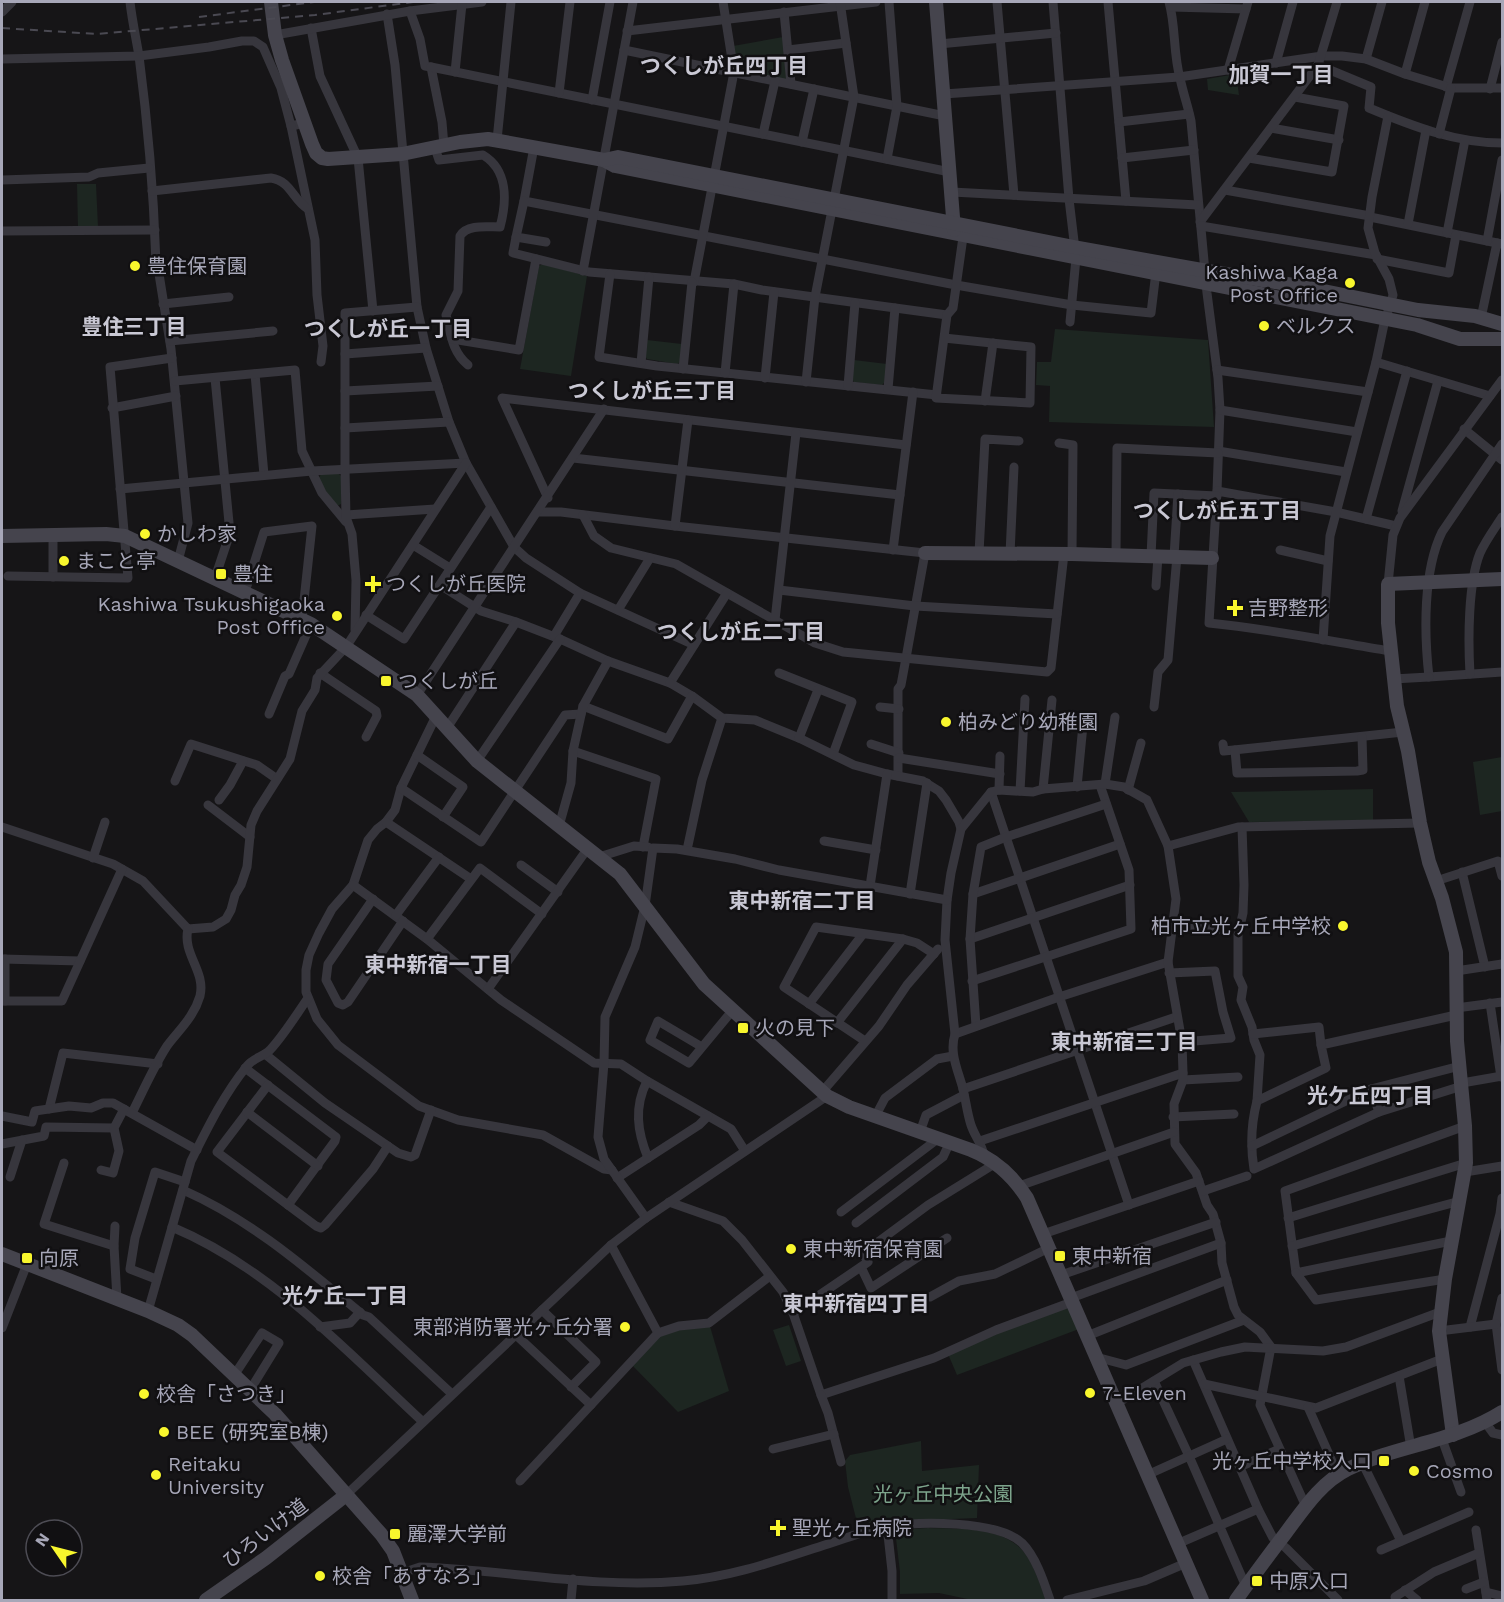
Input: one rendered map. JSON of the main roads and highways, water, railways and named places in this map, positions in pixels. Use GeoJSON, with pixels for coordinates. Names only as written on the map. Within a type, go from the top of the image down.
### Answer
{"type":"FeatureCollection","features":[{"type":"Feature","properties":{"kind":"railway"},"geometry":{"type":"LineString","coordinates":[[199,17],[314,2]]}},
{"type":"Feature","properties":{"kind":"railway"},"geometry":{"type":"LineString","coordinates":[[2,28],[97,34],[315,15],[413,2]]}},
{"type":"Feature","properties":{"kind":"place","name":"豊住保育園"},"geometry":{"type":"Point","coordinates":[135,266]}},
{"type":"Feature","properties":{"kind":"place","name":"Kashiwa Kaga Post Office"},"geometry":{"type":"Point","coordinates":[1350,283]}},
{"type":"Feature","properties":{"kind":"place","name":"ベルクス"},"geometry":{"type":"Point","coordinates":[1264,326]}},
{"type":"Feature","properties":{"kind":"place","name":"かしわ家"},"geometry":{"type":"Point","coordinates":[145,534]}},
{"type":"Feature","properties":{"kind":"place","name":"まこと亭"},"geometry":{"type":"Point","coordinates":[64,561]}},
{"type":"Feature","properties":{"kind":"place","name":"豊住"},"geometry":{"type":"Point","coordinates":[221,574]}},
{"type":"Feature","properties":{"kind":"place","name":"つくしが丘医院"},"geometry":{"type":"Point","coordinates":[373,584]}},
{"type":"Feature","properties":{"kind":"place","name":"吉野整形"},"geometry":{"type":"Point","coordinates":[1235,608]}},
{"type":"Feature","properties":{"kind":"place","name":"Kashiwa Tsukushigaoka Post Office"},"geometry":{"type":"Point","coordinates":[337,616]}},
{"type":"Feature","properties":{"kind":"place","name":"つくしが丘"},"geometry":{"type":"Point","coordinates":[386,681]}},
{"type":"Feature","properties":{"kind":"place","name":"柏みどり幼稚園"},"geometry":{"type":"Point","coordinates":[946,722]}},
{"type":"Feature","properties":{"kind":"place","name":"柏市立光ヶ丘中学校"},"geometry":{"type":"Point","coordinates":[1343,926]}},
{"type":"Feature","properties":{"kind":"place","name":"火の見下"},"geometry":{"type":"Point","coordinates":[743,1028]}},
{"type":"Feature","properties":{"kind":"place","name":"東中新宿保育園"},"geometry":{"type":"Point","coordinates":[791,1249]}},
{"type":"Feature","properties":{"kind":"place","name":"東中新宿"},"geometry":{"type":"Point","coordinates":[1060,1256]}},
{"type":"Feature","properties":{"kind":"place","name":"向原"},"geometry":{"type":"Point","coordinates":[27,1258]}},
{"type":"Feature","properties":{"kind":"place","name":"東部消防署光ヶ丘分署"},"geometry":{"type":"Point","coordinates":[625,1327]}},
{"type":"Feature","properties":{"kind":"place","name":"7-Eleven"},"geometry":{"type":"Point","coordinates":[1090,1393]}},
{"type":"Feature","properties":{"kind":"place","name":"校舎「さつき」"},"geometry":{"type":"Point","coordinates":[144,1394]}},
{"type":"Feature","properties":{"kind":"place","name":"BEE (研究室B棟)"},"geometry":{"type":"Point","coordinates":[164,1432]}},
{"type":"Feature","properties":{"kind":"place","name":"光ヶ丘中学校入口"},"geometry":{"type":"Point","coordinates":[1384,1461]}},
{"type":"Feature","properties":{"kind":"place","name":"Cosmo"},"geometry":{"type":"Point","coordinates":[1414,1471]}},
{"type":"Feature","properties":{"kind":"place","name":"Reitaku University"},"geometry":{"type":"Point","coordinates":[156,1475]}},
{"type":"Feature","properties":{"kind":"place","name":"聖光ヶ丘病院"},"geometry":{"type":"Point","coordinates":[778,1528]}},
{"type":"Feature","properties":{"kind":"place","name":"麗澤大学前"},"geometry":{"type":"Point","coordinates":[395,1534]}},
{"type":"Feature","properties":{"kind":"place","name":"校舎「あすなろ」"},"geometry":{"type":"Point","coordinates":[320,1576]}},
{"type":"Feature","properties":{"kind":"place","name":"中原入口"},"geometry":{"type":"Point","coordinates":[1257,1581]}},
{"type":"Feature","properties":{"kind":"district","name":"つくしが丘四丁目"},"geometry":{"type":"Point","coordinates":[724,65]}},
{"type":"Feature","properties":{"kind":"district","name":"加賀一丁目"},"geometry":{"type":"Point","coordinates":[1281,74]}},
{"type":"Feature","properties":{"kind":"district","name":"豊住三丁目"},"geometry":{"type":"Point","coordinates":[134,326]}},
{"type":"Feature","properties":{"kind":"district","name":"つくしが丘一丁目"},"geometry":{"type":"Point","coordinates":[388,328]}},
{"type":"Feature","properties":{"kind":"district","name":"つくしが丘三丁目"},"geometry":{"type":"Point","coordinates":[652,390]}},
{"type":"Feature","properties":{"kind":"district","name":"つくしが丘五丁目"},"geometry":{"type":"Point","coordinates":[1217,510]}},
{"type":"Feature","properties":{"kind":"district","name":"つくしが丘二丁目"},"geometry":{"type":"Point","coordinates":[741,631]}},
{"type":"Feature","properties":{"kind":"district","name":"東中新宿二丁目"},"geometry":{"type":"Point","coordinates":[802,900]}},
{"type":"Feature","properties":{"kind":"district","name":"東中新宿一丁目"},"geometry":{"type":"Point","coordinates":[438,964]}},
{"type":"Feature","properties":{"kind":"district","name":"東中新宿三丁目"},"geometry":{"type":"Point","coordinates":[1124,1041]}},
{"type":"Feature","properties":{"kind":"district","name":"光ケ丘四丁目"},"geometry":{"type":"Point","coordinates":[1370,1095]}},
{"type":"Feature","properties":{"kind":"district","name":"光ケ丘一丁目"},"geometry":{"type":"Point","coordinates":[345,1295]}},
{"type":"Feature","properties":{"kind":"district","name":"東中新宿四丁目"},"geometry":{"type":"Point","coordinates":[856,1303]}},
{"type":"Feature","properties":{"kind":"park label","name":"光ヶ丘中央公園"},"geometry":{"type":"Point","coordinates":[943,1494]}}]}
